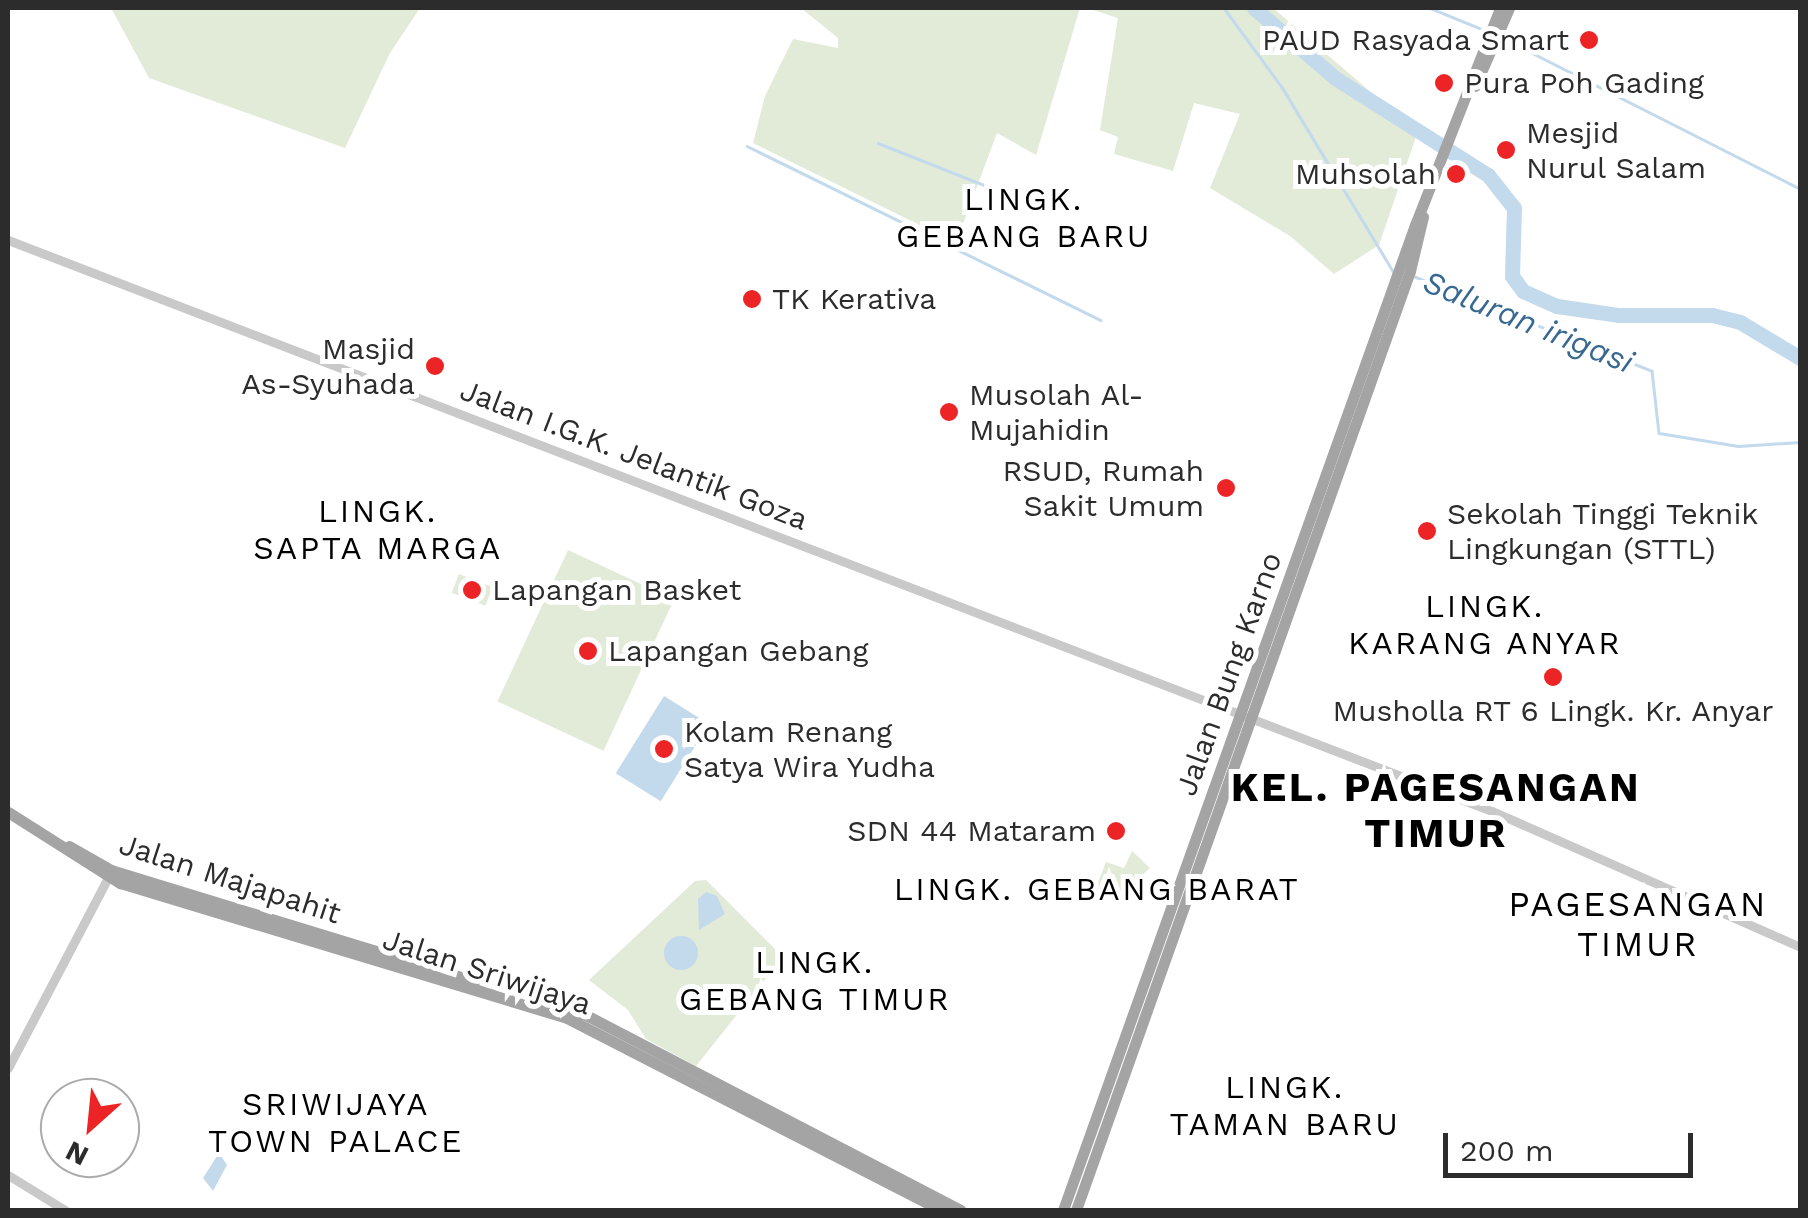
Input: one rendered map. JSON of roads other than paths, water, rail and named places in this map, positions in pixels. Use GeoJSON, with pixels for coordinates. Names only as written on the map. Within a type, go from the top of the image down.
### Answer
{"type":"FeatureCollection","features":[{"type":"Feature","properties":{"kind":"main road"},"geometry":{"type":"LineString","coordinates":[[1495,33],[1500,8]]}},
{"type":"Feature","properties":{"kind":"main road"},"geometry":{"type":"LineString","coordinates":[[1495,33],[1509,8]]}},
{"type":"Feature","properties":{"kind":"main road","name":"Jalan Bung Karno"},"geometry":{"type":"LineString","coordinates":[[1115,1090],[1423,217],[1495,33]]}},
{"type":"Feature","properties":{"kind":"main road","name":"Jalan Majapahit"},"geometry":{"type":"LineString","coordinates":[[8,812],[110,874],[440,976],[586,1016],[717,1090],[960,1210]]}},
{"type":"Feature","properties":{"kind":"main road"},"geometry":{"type":"LineString","coordinates":[[717,1090],[941,1210]]}},
{"type":"Feature","properties":{"kind":"main road"},"geometry":{"type":"LineString","coordinates":[[1063,1210],[1115,1090]]}},
{"type":"Feature","properties":{"kind":"main road"},"geometry":{"type":"LineString","coordinates":[[1076,1210],[1115,1090]]}},
{"type":"Feature","properties":{"kind":"street","name":"Jalan I.G.K. Jelantik Goza"},"geometry":{"type":"LineString","coordinates":[[8,240],[1587,850],[1800,947]]}},
{"type":"Feature","properties":{"kind":"street"},"geometry":{"type":"LineString","coordinates":[[8,1068],[110,874]]}},
{"type":"Feature","properties":{"kind":"street"},"geometry":{"type":"LineString","coordinates":[[8,1176],[65,1210]]}},
{"type":"Feature","properties":{"kind":"water","name":"Kolam Renang Satya Wira Yudha"},"geometry":{"type":"Polygon","coordinates":[[[664,696],[709,724],[661,801],[616,773],[664,696]]]}},
{"type":"Feature","properties":{"kind":"water"},"geometry":{"type":"Polygon","coordinates":[[[706,892],[717,896],[725,914],[699,930],[698,899],[706,892]]]}},
{"type":"Feature","properties":{"kind":"water"},"geometry":{"type":"Polygon","coordinates":[[[681,936],[693,941],[698,953],[693,965],[681,970],[669,965],[664,953],[669,941],[681,936]]]}},
{"type":"Feature","properties":{"kind":"water"},"geometry":{"type":"Polygon","coordinates":[[[219,1153],[227,1165],[213,1191],[203,1178],[219,1153]]]}},
{"type":"Feature","properties":{"kind":"waterway","name":"Saluran irigasi"},"geometry":{"type":"LineString","coordinates":[[1224,8],[1282,87],[1393,271]]}},
{"type":"Feature","properties":{"kind":"waterway"},"geometry":{"type":"LineString","coordinates":[[1254,8],[1335,78],[1488,175],[1514,208],[1512,276],[1523,291],[1557,306],[1619,315],[1712,315],[1740,322],[1800,358]]}},
{"type":"Feature","properties":{"kind":"waterway","name":"Saluran irigasi"},"geometry":{"type":"LineString","coordinates":[[1430,8],[1487,31]]}},
{"type":"Feature","properties":{"kind":"waterway","name":"Saluran irigasi"},"geometry":{"type":"LineString","coordinates":[[1503,38],[1800,189]]}},
{"type":"Feature","properties":{"kind":"waterway"},"geometry":{"type":"LineString","coordinates":[[878,143],[1012,196]]}},
{"type":"Feature","properties":{"kind":"waterway"},"geometry":{"type":"LineString","coordinates":[[747,146],[1100,320]]}},
{"type":"Feature","properties":{"kind":"waterway","name":"Saluran irigasi"},"geometry":{"type":"LineString","coordinates":[[1411,275],[1652,371],[1659,433],[1738,446],[1800,442]]}},
{"type":"Feature","properties":{"kind":"place","name":"PAUD Rasyada Smart"},"geometry":{"type":"Point","coordinates":[1589,40]}},
{"type":"Feature","properties":{"kind":"place","name":"Pura Poh Gading"},"geometry":{"type":"Point","coordinates":[1444,83]}},
{"type":"Feature","properties":{"kind":"place","name":"Mesjid Nurul Salam"},"geometry":{"type":"Point","coordinates":[1506,150]}},
{"type":"Feature","properties":{"kind":"place","name":"Muhsolah"},"geometry":{"type":"Point","coordinates":[1456,174]}},
{"type":"Feature","properties":{"kind":"place","name":"TK Kerativa"},"geometry":{"type":"Point","coordinates":[752,299]}},
{"type":"Feature","properties":{"kind":"place","name":"Masjid As-Syuhada"},"geometry":{"type":"Point","coordinates":[435,366]}},
{"type":"Feature","properties":{"kind":"place","name":"Musolah Al- Mujahidin"},"geometry":{"type":"Point","coordinates":[949,412]}},
{"type":"Feature","properties":{"kind":"place","name":"RSUD, Rumah Sakit Umum"},"geometry":{"type":"Point","coordinates":[1226,488]}},
{"type":"Feature","properties":{"kind":"place","name":"Sekolah Tinggi Teknik Lingkungan (STTL)"},"geometry":{"type":"Point","coordinates":[1427,531]}},
{"type":"Feature","properties":{"kind":"place","name":"Lapangan Basket"},"geometry":{"type":"Point","coordinates":[472,590]}},
{"type":"Feature","properties":{"kind":"place","name":"Lapangan Gebang"},"geometry":{"type":"Point","coordinates":[588,651]}},
{"type":"Feature","properties":{"kind":"place","name":"Musholla RT 6 Lingk. Kr. Anyar"},"geometry":{"type":"Point","coordinates":[1553,677]}},
{"type":"Feature","properties":{"kind":"place","name":"Kolam Renang Satya Wira Yudha"},"geometry":{"type":"Point","coordinates":[664,749]}},
{"type":"Feature","properties":{"kind":"place","name":"SDN 44 Mataram"},"geometry":{"type":"Point","coordinates":[1116,831]}},
{"type":"Feature","properties":{"kind":"district","name":"LINGK. GEBANG BARU"},"geometry":{"type":"Point","coordinates":[1024,218]}},
{"type":"Feature","properties":{"kind":"district","name":"LINGK. SAPTA MARGA"},"geometry":{"type":"Point","coordinates":[378,530]}},
{"type":"Feature","properties":{"kind":"district","name":"LINGK. KARANG ANYAR"},"geometry":{"type":"Point","coordinates":[1485,626]}},
{"type":"Feature","properties":{"kind":"district","name":"KEL. PAGESANGAN TIMUR"},"geometry":{"type":"Point","coordinates":[1436,811]}},
{"type":"Feature","properties":{"kind":"district","name":"LINGK. GEBANG BARAT"},"geometry":{"type":"Point","coordinates":[1097,889]}},
{"type":"Feature","properties":{"kind":"district","name":"PAGESANGAN TIMUR"},"geometry":{"type":"Point","coordinates":[1638,924]}},
{"type":"Feature","properties":{"kind":"district","name":"LINGK. GEBANG TIMUR"},"geometry":{"type":"Point","coordinates":[815,982]}},
{"type":"Feature","properties":{"kind":"district","name":"LINGK. TAMAN BARU"},"geometry":{"type":"Point","coordinates":[1285,1106]}},
{"type":"Feature","properties":{"kind":"district","name":"SRIWIJAYA TOWN PALACE"},"geometry":{"type":"Point","coordinates":[336,1124]}}]}
